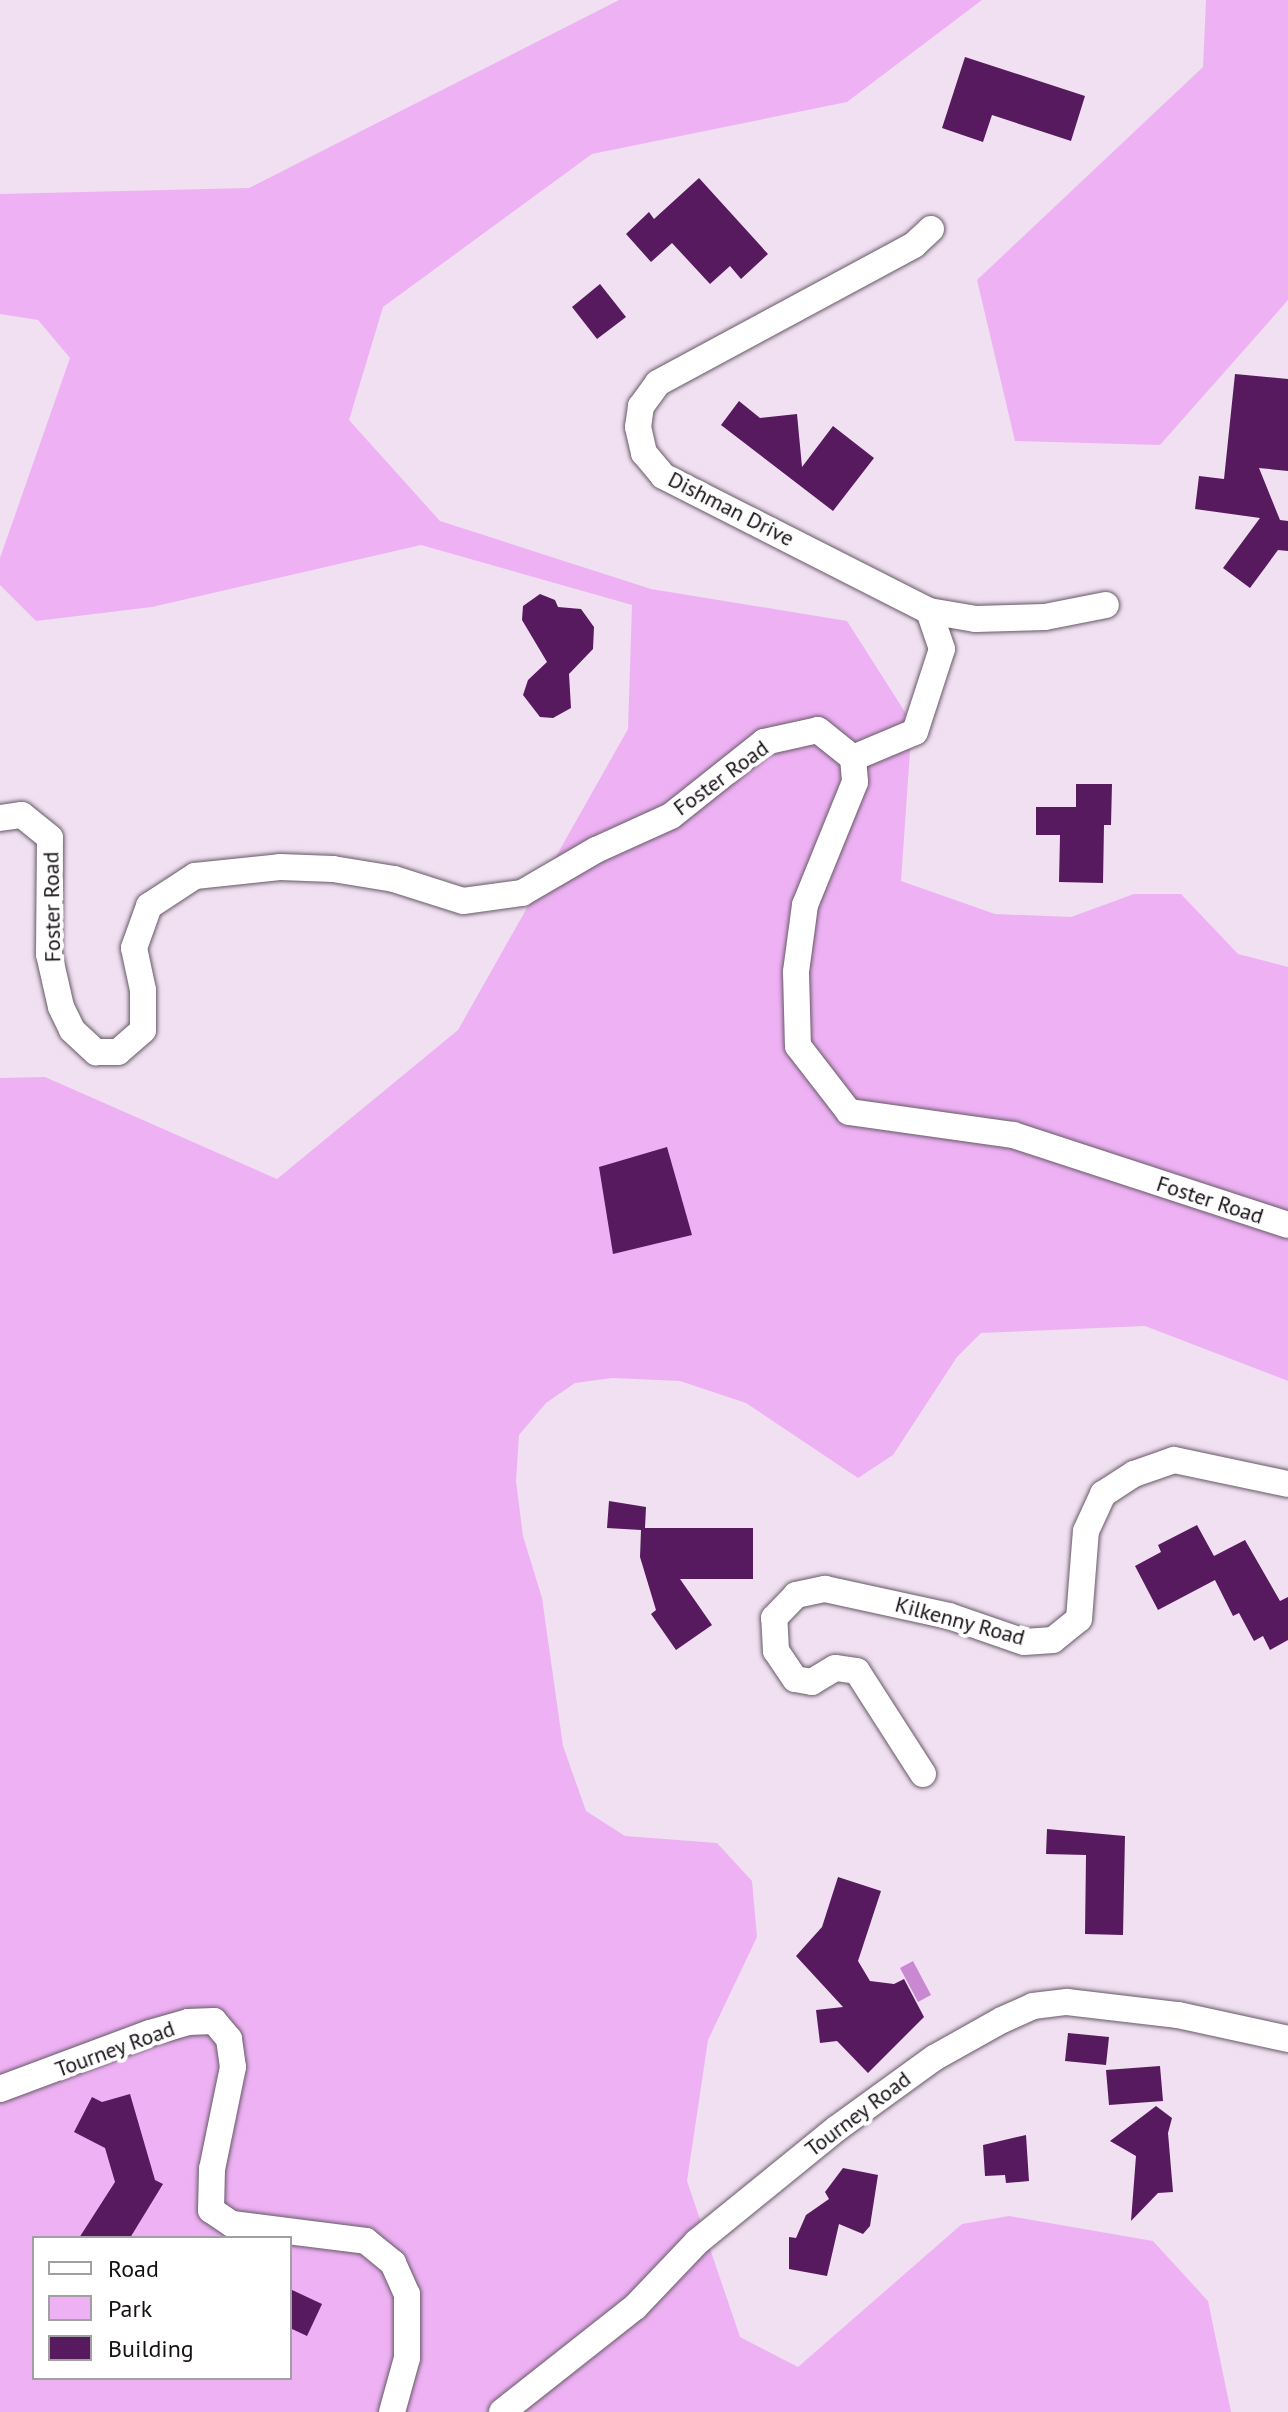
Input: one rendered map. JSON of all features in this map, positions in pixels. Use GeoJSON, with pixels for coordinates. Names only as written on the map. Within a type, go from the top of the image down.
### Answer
{"type":"FeatureCollection","features":[{"type":"Feature","properties":{"kind":"street","name":"Dishman Drive"},"geometry":{"type":"LineString","coordinates":[[931,229],[914,245],[679,368],[658,383],[641,406],[638,427],[644,453],[663,476],[929,611],[976,619],[1045,617],[1106,605]]}},
{"type":"Feature","properties":{"kind":"street"},"geometry":{"type":"LineString","coordinates":[[853,758],[915,732],[942,649],[929,611]]}},
{"type":"Feature","properties":{"kind":"street","name":"Foster Road"},"geometry":{"type":"LineString","coordinates":[[0,818],[22,815],[50,838],[49,954],[61,1007],[72,1030],[96,1052],[118,1052],[143,1030],[143,990],[134,948],[149,906],[195,876],[280,867],[333,869],[394,879],[463,901],[522,893],[596,850],[671,816],[764,742],[818,730],[853,758],[855,782],[846,812],[817,865],[805,905],[796,972],[798,1046],[849,1112],[1013,1135],[1288,1225]]}},
{"type":"Feature","properties":{"kind":"street","name":"Kilkenny Road"},"geometry":{"type":"LineString","coordinates":[[923,1774],[857,1671],[835,1668],[812,1682],[795,1679],[776,1651],[774,1618],[796,1595],[825,1589],[949,1616],[1024,1642],[1053,1640],[1079,1619],[1086,1531],[1103,1494],[1134,1474],[1174,1460],[1288,1484]]}},
{"type":"Feature","properties":{"kind":"street","name":"Tourney Road"},"geometry":{"type":"LineString","coordinates":[[502,2412],[635,2307],[697,2242],[836,2129],[934,2058],[1002,2020],[1033,2006],[1067,2002],[1178,2015],[1288,2039]]}},
{"type":"Feature","properties":{"kind":"street","name":"Tourney Road"},"geometry":{"type":"LineString","coordinates":[[0,2089],[150,2033],[188,2022],[214,2021],[229,2039],[233,2067],[212,2169],[211,2210],[232,2224],[366,2241],[393,2263],[407,2294],[407,2358],[392,2412]]}},
{"type":"Feature","properties":{"kind":"green space"},"geometry":{"type":"Polygon","coordinates":[[[619,0],[982,0],[847,102],[592,154],[383,307],[349,420],[440,521],[651,589],[847,621],[912,723],[901,881],[995,914],[1071,917],[1134,894],[1181,894],[1238,954],[1288,967],[1288,1381],[1145,1326],[981,1333],[957,1357],[893,1455],[858,1478],[746,1403],[680,1381],[612,1378],[575,1383],[546,1403],[519,1435],[516,1481],[523,1536],[542,1598],[563,1746],[586,1811],[625,1836],[717,1843],[752,1881],[757,1937],[708,2040],[687,2181],[740,2337],[798,2367],[962,2224],[1009,2216],[1153,2241],[1208,2301],[1231,2412],[0,2412],[0,1078],[45,1077],[277,1179],[458,1030],[628,729],[632,605],[421,545],[152,607],[36,621],[0,585],[0,558],[70,358],[38,320],[0,314],[0,194],[249,188],[619,0]]]}},
{"type":"Feature","properties":{"kind":"green space"},"geometry":{"type":"Polygon","coordinates":[[[1206,0],[1288,0],[1288,300],[1160,445],[1015,441],[977,280],[1203,67],[1206,0]]]}},
{"type":"Feature","properties":{"kind":"shaded area"},"geometry":{"type":"Polygon","coordinates":[[[913,1961],[931,1995],[918,2002],[900,1968],[913,1961]]]}},
{"type":"Feature","properties":{"kind":"building"},"geometry":{"type":"Polygon","coordinates":[[[965,57],[1085,96],[1071,141],[992,115],[983,142],[942,128],[965,57]]]}},
{"type":"Feature","properties":{"kind":"building"},"geometry":{"type":"Polygon","coordinates":[[[699,178],[768,254],[741,279],[730,266],[710,284],[672,243],[651,262],[626,234],[649,212],[654,219],[699,178]]]}},
{"type":"Feature","properties":{"kind":"building"},"geometry":{"type":"Polygon","coordinates":[[[600,284],[626,317],[597,339],[572,307],[600,284]]]}},
{"type":"Feature","properties":{"kind":"building"},"geometry":{"type":"Polygon","coordinates":[[[1235,374],[1288,379],[1288,471],[1259,468],[1280,520],[1288,521],[1288,551],[1278,550],[1250,588],[1223,568],[1260,518],[1195,509],[1199,476],[1224,479],[1235,374]]]}},
{"type":"Feature","properties":{"kind":"building"},"geometry":{"type":"Polygon","coordinates":[[[739,401],[760,418],[797,414],[802,467],[833,426],[874,458],[833,511],[721,425],[739,401]]]}},
{"type":"Feature","properties":{"kind":"building"},"geometry":{"type":"Polygon","coordinates":[[[540,594],[555,600],[558,607],[581,609],[594,627],[593,649],[569,674],[571,708],[553,718],[540,717],[523,695],[528,680],[547,662],[522,620],[523,606],[540,594]]]}},
{"type":"Feature","properties":{"kind":"building"},"geometry":{"type":"Polygon","coordinates":[[[1076,784],[1112,784],[1111,825],[1104,825],[1103,883],[1059,882],[1060,835],[1036,835],[1036,807],[1076,807],[1076,784]]]}},
{"type":"Feature","properties":{"kind":"building"},"geometry":{"type":"Polygon","coordinates":[[[667,1147],[692,1235],[613,1254],[599,1167],[667,1147]]]}},
{"type":"Feature","properties":{"kind":"building"},"geometry":{"type":"Polygon","coordinates":[[[609,1501],[646,1507],[645,1528],[753,1528],[753,1579],[680,1579],[712,1625],[676,1650],[651,1614],[656,1610],[640,1557],[641,1530],[607,1528],[609,1501]]]}},
{"type":"Feature","properties":{"kind":"building"},"geometry":{"type":"Polygon","coordinates":[[[1197,1525],[1214,1556],[1245,1540],[1280,1601],[1288,1597],[1288,1640],[1270,1650],[1263,1636],[1254,1641],[1239,1613],[1233,1616],[1215,1580],[1158,1610],[1135,1566],[1161,1552],[1158,1545],[1197,1525]]]}},
{"type":"Feature","properties":{"kind":"building"},"geometry":{"type":"Polygon","coordinates":[[[1047,1829],[1125,1836],[1123,1935],[1085,1934],[1086,1855],[1046,1854],[1047,1829]]]}},
{"type":"Feature","properties":{"kind":"building"},"geometry":{"type":"Polygon","coordinates":[[[838,1877],[881,1891],[858,1961],[870,1981],[894,1984],[904,1979],[924,2017],[868,2073],[837,2041],[820,2043],[816,2010],[843,2007],[796,1956],[822,1927],[838,1877]]]}},
{"type":"Feature","properties":{"kind":"building"},"geometry":{"type":"Polygon","coordinates":[[[1068,2033],[1109,2037],[1106,2065],[1065,2061],[1068,2033]]]}},
{"type":"Feature","properties":{"kind":"building"},"geometry":{"type":"Polygon","coordinates":[[[1160,2066],[1163,2101],[1109,2105],[1106,2070],[1160,2066]]]}},
{"type":"Feature","properties":{"kind":"building"},"geometry":{"type":"Polygon","coordinates":[[[130,2094],[155,2180],[163,2184],[131,2236],[80,2236],[115,2182],[105,2148],[74,2132],[92,2097],[102,2102],[130,2094]]]}},
{"type":"Feature","properties":{"kind":"building"},"geometry":{"type":"Polygon","coordinates":[[[1156,2106],[1172,2118],[1168,2133],[1173,2192],[1158,2193],[1131,2221],[1136,2156],[1110,2141],[1156,2106]]]}},
{"type":"Feature","properties":{"kind":"building"},"geometry":{"type":"Polygon","coordinates":[[[1026,2135],[1029,2181],[1006,2183],[1005,2175],[985,2176],[983,2145],[1026,2135]]]}},
{"type":"Feature","properties":{"kind":"building"},"geometry":{"type":"Polygon","coordinates":[[[843,2168],[878,2175],[870,2226],[863,2234],[839,2224],[827,2276],[789,2269],[789,2237],[796,2238],[806,2215],[829,2199],[825,2192],[843,2168]]]}},
{"type":"Feature","properties":{"kind":"building"},"geometry":{"type":"Polygon","coordinates":[[[292,2290],[322,2304],[307,2336],[292,2329],[292,2290]]]}}]}
